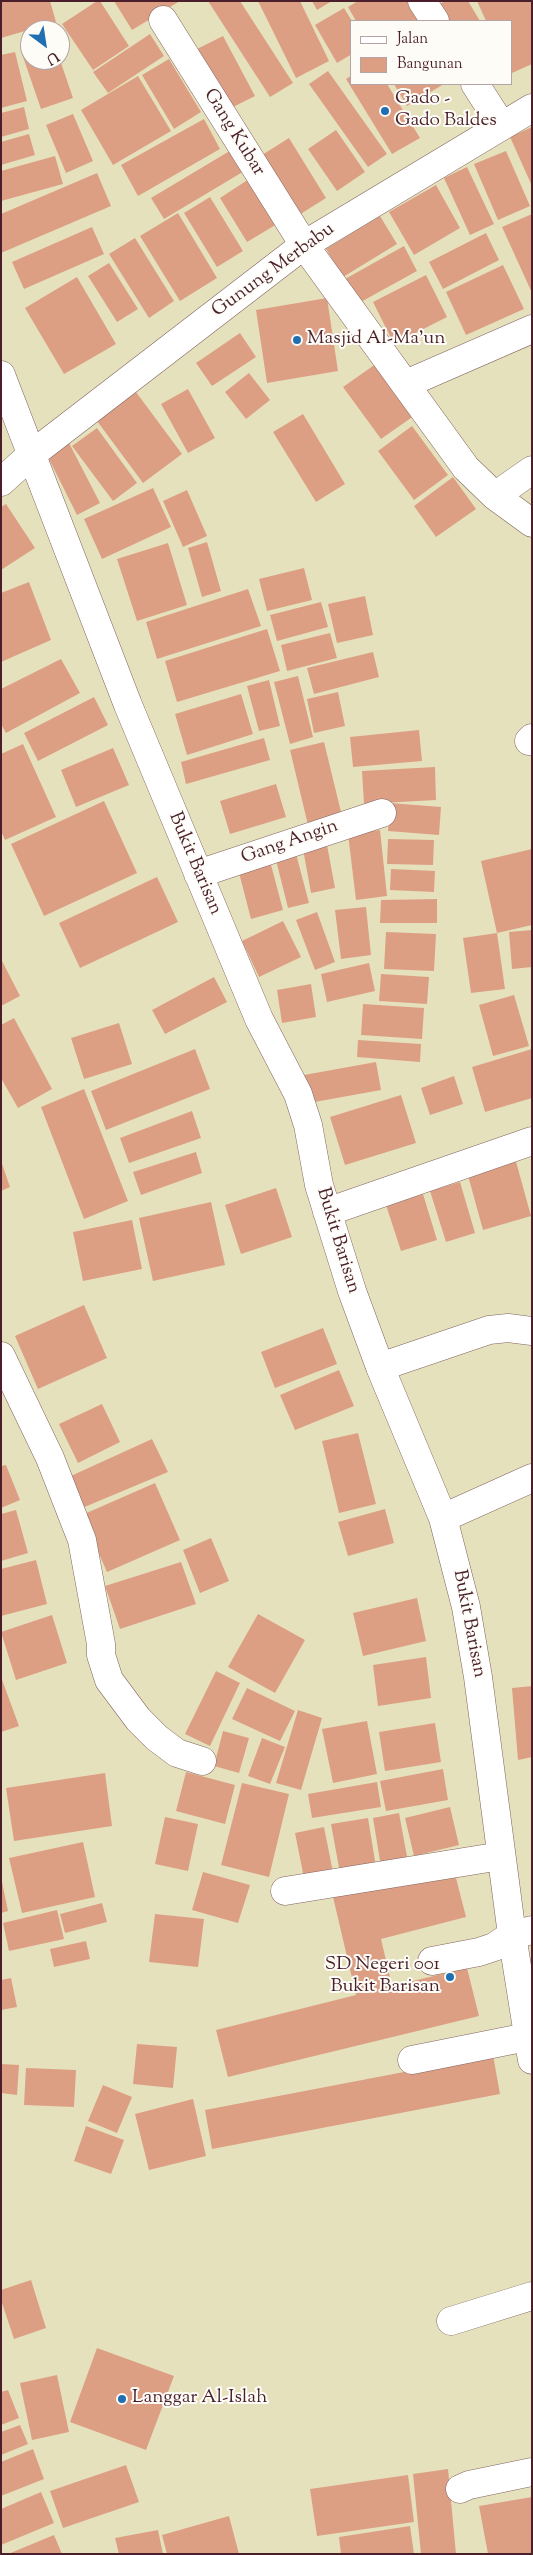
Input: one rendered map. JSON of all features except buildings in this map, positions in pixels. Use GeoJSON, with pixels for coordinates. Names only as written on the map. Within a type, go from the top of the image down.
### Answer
{"type":"FeatureCollection","features":[{"type":"Feature","properties":{"kind":"street"},"geometry":{"type":"LineString","coordinates":[[422,1],[434,20]]}},
{"type":"Feature","properties":{"kind":"street","name":"Gang Kubar"},"geometry":{"type":"LineString","coordinates":[[163,20],[304,245],[466,468],[494,496],[532,523]]}},
{"type":"Feature","properties":{"kind":"street"},"geometry":{"type":"LineString","coordinates":[[476,85],[502,126]]}},
{"type":"Feature","properties":{"kind":"street","name":"Gunung Merbabu"},"geometry":{"type":"LineString","coordinates":[[1,482],[31,455],[304,245],[532,108]]}},
{"type":"Feature","properties":{"kind":"street"},"geometry":{"type":"LineString","coordinates":[[406,384],[532,329]]}},
{"type":"Feature","properties":{"kind":"street","name":"Bukit Barisan"},"geometry":{"type":"LineString","coordinates":[[1,376],[128,705],[259,1019],[298,1094],[308,1125],[319,1185],[352,1291],[380,1367],[443,1518],[466,1607],[478,1677],[501,1856],[522,1932],[530,2048]]}},
{"type":"Feature","properties":{"kind":"street"},"geometry":{"type":"LineString","coordinates":[[494,496],[532,470]]}},
{"type":"Feature","properties":{"kind":"street","name":"Gang Angin"},"geometry":{"type":"LineString","coordinates":[[198,874],[382,813]]}},
{"type":"Feature","properties":{"kind":"street"},"geometry":{"type":"LineString","coordinates":[[327,1212],[532,1141]]}},
{"type":"Feature","properties":{"kind":"street"},"geometry":{"type":"LineString","coordinates":[[380,1367],[489,1330],[508,1328],[532,1331]]}},
{"type":"Feature","properties":{"kind":"street"},"geometry":{"type":"LineString","coordinates":[[1,1356],[50,1458],[82,1540],[101,1644],[101,1655],[109,1680],[138,1719],[157,1738],[177,1753],[202,1761]]}},
{"type":"Feature","properties":{"kind":"street"},"geometry":{"type":"LineString","coordinates":[[443,1518],[532,1478]]}},
{"type":"Feature","properties":{"kind":"street"},"geometry":{"type":"LineString","coordinates":[[285,1892],[501,1856]]}},
{"type":"Feature","properties":{"kind":"street"},"geometry":{"type":"LineString","coordinates":[[432,1962],[494,1947],[522,1932]]}},
{"type":"Feature","properties":{"kind":"street"},"geometry":{"type":"LineString","coordinates":[[412,2060],[530,2048]]}},
{"type":"Feature","properties":{"kind":"street"},"geometry":{"type":"LineString","coordinates":[[451,2321],[532,2296]]}},
{"type":"Feature","properties":{"kind":"street"},"geometry":{"type":"LineString","coordinates":[[460,2490],[469,2485],[532,2472]]}},
{"type":"Feature","properties":{"kind":"place","name":"Gado - Gado Baldes"},"geometry":{"type":"Point","coordinates":[385,111]}},
{"type":"Feature","properties":{"kind":"place","name":"Masjid Al-Ma'un"},"geometry":{"type":"Point","coordinates":[297,340]}},
{"type":"Feature","properties":{"kind":"place","name":"SD Negeri 001 Bukit Barisan"},"geometry":{"type":"Point","coordinates":[450,1977]}},
{"type":"Feature","properties":{"kind":"place","name":"Langgar Al-Islah"},"geometry":{"type":"Point","coordinates":[122,2399]}}]}
